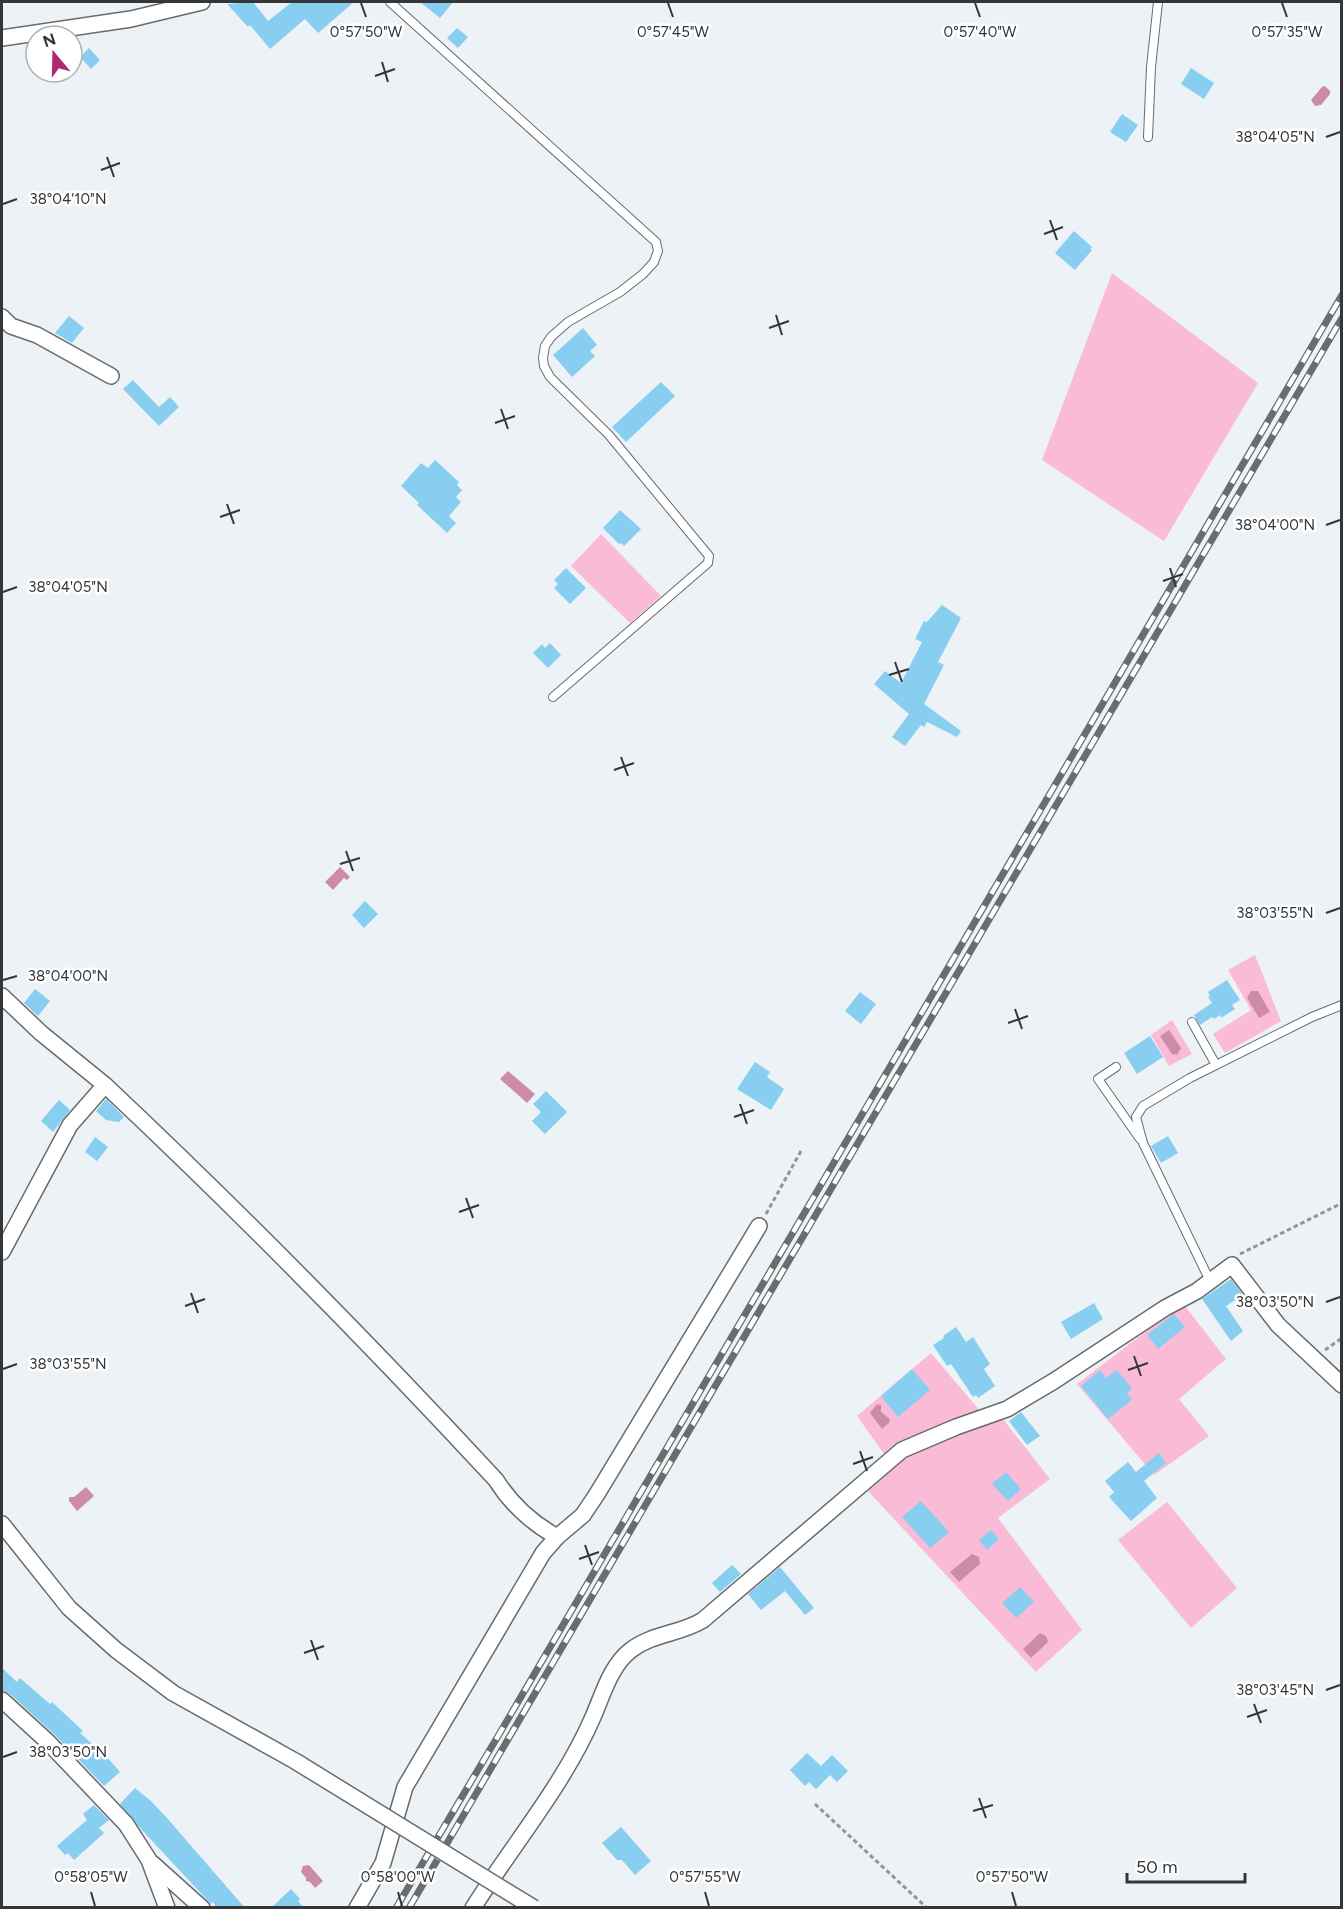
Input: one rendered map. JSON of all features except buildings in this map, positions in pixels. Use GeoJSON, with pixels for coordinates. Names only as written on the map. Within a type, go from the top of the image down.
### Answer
{"type":"FeatureCollection","features":[{"type":"Feature","properties":{"kind":"street"},"geometry":{"type":"LineString","coordinates":[[2,38],[131,19],[202,2]]}},
{"type":"Feature","properties":{"kind":"street"},"geometry":{"type":"LineString","coordinates":[[2,317],[11,326],[37,335],[111,376]]}},
{"type":"Feature","properties":{"kind":"street"},"geometry":{"type":"LineString","coordinates":[[2,996],[41,1033],[105,1085],[194,1168],[392,1369],[496,1480],[506,1495],[538,1526],[557,1537]]}},
{"type":"Feature","properties":{"kind":"street"},"geometry":{"type":"LineString","coordinates":[[2,1252],[70,1125],[105,1085]]}},
{"type":"Feature","properties":{"kind":"street"},"geometry":{"type":"LineString","coordinates":[[357,1908],[383,1863],[405,1787],[543,1553],[557,1537],[583,1515],[597,1494],[759,1226]]}},
{"type":"Feature","properties":{"kind":"street"},"geometry":{"type":"LineString","coordinates":[[473,1908],[579,1750],[611,1676],[621,1660],[631,1650],[652,1637],[693,1626],[703,1620],[902,1450],[956,1427],[1007,1410],[1054,1382],[1165,1308],[1197,1291],[1232,1265],[1278,1325],[1341,1385]]}},
{"type":"Feature","properties":{"kind":"street"},"geometry":{"type":"LineString","coordinates":[[2,1524],[69,1608],[116,1650],[173,1693],[295,1761],[534,1908]]}},
{"type":"Feature","properties":{"kind":"street"},"geometry":{"type":"LineString","coordinates":[[2,1700],[47,1741],[126,1824],[148,1860],[167,1908]]}},
{"type":"Feature","properties":{"kind":"street"},"geometry":{"type":"LineString","coordinates":[[148,1860],[202,1908]]}},
{"type":"Feature","properties":{"kind":"lane"},"geometry":{"type":"LineString","coordinates":[[390,2],[656,242],[658,251],[654,262],[620,292],[568,322],[551,337],[545,346],[544,366],[550,377],[624,453],[709,556],[708,563],[553,697]]}},
{"type":"Feature","properties":{"kind":"lane"},"geometry":{"type":"LineString","coordinates":[[1148,137],[1151,67],[1158,2]]}},
{"type":"Feature","properties":{"kind":"lane"},"geometry":{"type":"LineString","coordinates":[[1143,1143],[1136,1117],[1143,1106],[1216,1065],[1341,1005]]}},
{"type":"Feature","properties":{"kind":"lane"},"geometry":{"type":"LineString","coordinates":[[1192,1022],[1216,1065]]}},
{"type":"Feature","properties":{"kind":"lane"},"geometry":{"type":"LineString","coordinates":[[1116,1067],[1098,1079],[1143,1143],[1210,1281]]}},
{"type":"Feature","properties":{"kind":"path"},"geometry":{"type":"LineString","coordinates":[[759,1226],[801,1151]]}},
{"type":"Feature","properties":{"kind":"path"},"geometry":{"type":"LineString","coordinates":[[1232,1265],[1246,1250],[1341,1203]]}},
{"type":"Feature","properties":{"kind":"path"},"geometry":{"type":"LineString","coordinates":[[1316,1360],[1341,1338]]}},
{"type":"Feature","properties":{"kind":"path"},"geometry":{"type":"LineString","coordinates":[[815,1804],[927,1908]]}},
{"type":"Feature","properties":{"kind":"shaded area"},"geometry":{"type":"Polygon","coordinates":[[[1325,86],[1330,94],[1321,105],[1315,106],[1311,100],[1325,86]]]}},
{"type":"Feature","properties":{"kind":"shaded area"},"geometry":{"type":"Polygon","coordinates":[[[1112,273],[1258,383],[1164,541],[1042,460],[1112,273]]]}},
{"type":"Feature","properties":{"kind":"shaded area"},"geometry":{"type":"Polygon","coordinates":[[[601,534],[661,596],[630,623],[571,566],[601,534]]]}},
{"type":"Feature","properties":{"kind":"shaded area"},"geometry":{"type":"Polygon","coordinates":[[[340,867],[350,877],[347,880],[344,878],[333,890],[325,882],[340,867]]]}},
{"type":"Feature","properties":{"kind":"shaded area"},"geometry":{"type":"Polygon","coordinates":[[[1255,955],[1281,1021],[1225,1053],[1213,1034],[1251,1010],[1228,970],[1255,955]]]}},
{"type":"Feature","properties":{"kind":"shaded area"},"geometry":{"type":"Polygon","coordinates":[[[1251,991],[1258,991],[1270,1012],[1259,1018],[1247,998],[1251,991]]]}},
{"type":"Feature","properties":{"kind":"shaded area"},"geometry":{"type":"Polygon","coordinates":[[[1172,1020],[1192,1054],[1169,1066],[1151,1035],[1172,1020]]]}},
{"type":"Feature","properties":{"kind":"shaded area"},"geometry":{"type":"Polygon","coordinates":[[[1169,1030],[1181,1048],[1177,1055],[1172,1054],[1160,1036],[1169,1030]]]}},
{"type":"Feature","properties":{"kind":"shaded area"},"geometry":{"type":"Polygon","coordinates":[[[508,1071],[535,1094],[527,1103],[500,1079],[508,1071]]]}},
{"type":"Feature","properties":{"kind":"shaded area"},"geometry":{"type":"Polygon","coordinates":[[[1185,1306],[1226,1359],[1179,1399],[1209,1436],[1154,1475],[1077,1384],[1173,1311],[1185,1306]]]}},
{"type":"Feature","properties":{"kind":"shaded area"},"geometry":{"type":"Polygon","coordinates":[[[931,1353],[981,1412],[992,1405],[1050,1479],[998,1518],[1082,1630],[1036,1672],[868,1491],[894,1468],[857,1416],[931,1353]]]}},
{"type":"Feature","properties":{"kind":"shaded area"},"geometry":{"type":"Polygon","coordinates":[[[877,1404],[881,1405],[881,1412],[890,1419],[882,1429],[870,1413],[877,1404]]]}},
{"type":"Feature","properties":{"kind":"shaded area"},"geometry":{"type":"Polygon","coordinates":[[[86,1487],[94,1496],[77,1511],[69,1501],[69,1497],[74,1497],[86,1487]]]}},
{"type":"Feature","properties":{"kind":"shaded area"},"geometry":{"type":"Polygon","coordinates":[[[1167,1502],[1237,1588],[1191,1628],[1118,1540],[1167,1502]]]}},
{"type":"Feature","properties":{"kind":"shaded area"},"geometry":{"type":"Polygon","coordinates":[[[972,1554],[979,1557],[980,1564],[959,1582],[950,1572],[972,1554]]]}},
{"type":"Feature","properties":{"kind":"shaded area"},"geometry":{"type":"Polygon","coordinates":[[[1040,1633],[1046,1636],[1048,1642],[1031,1658],[1023,1649],[1040,1633]]]}},
{"type":"Feature","properties":{"kind":"shaded area"},"geometry":{"type":"Polygon","coordinates":[[[309,1865],[323,1881],[315,1888],[306,1881],[301,1872],[303,1866],[309,1865]]]}},
{"type":"Feature","properties":{"kind":"railway"},"geometry":{"type":"LineString","coordinates":[[396,1908],[1342,295]]}},
{"type":"Feature","properties":{"kind":"railway"},"geometry":{"type":"LineString","coordinates":[[409,1908],[1342,318]]}}]}
